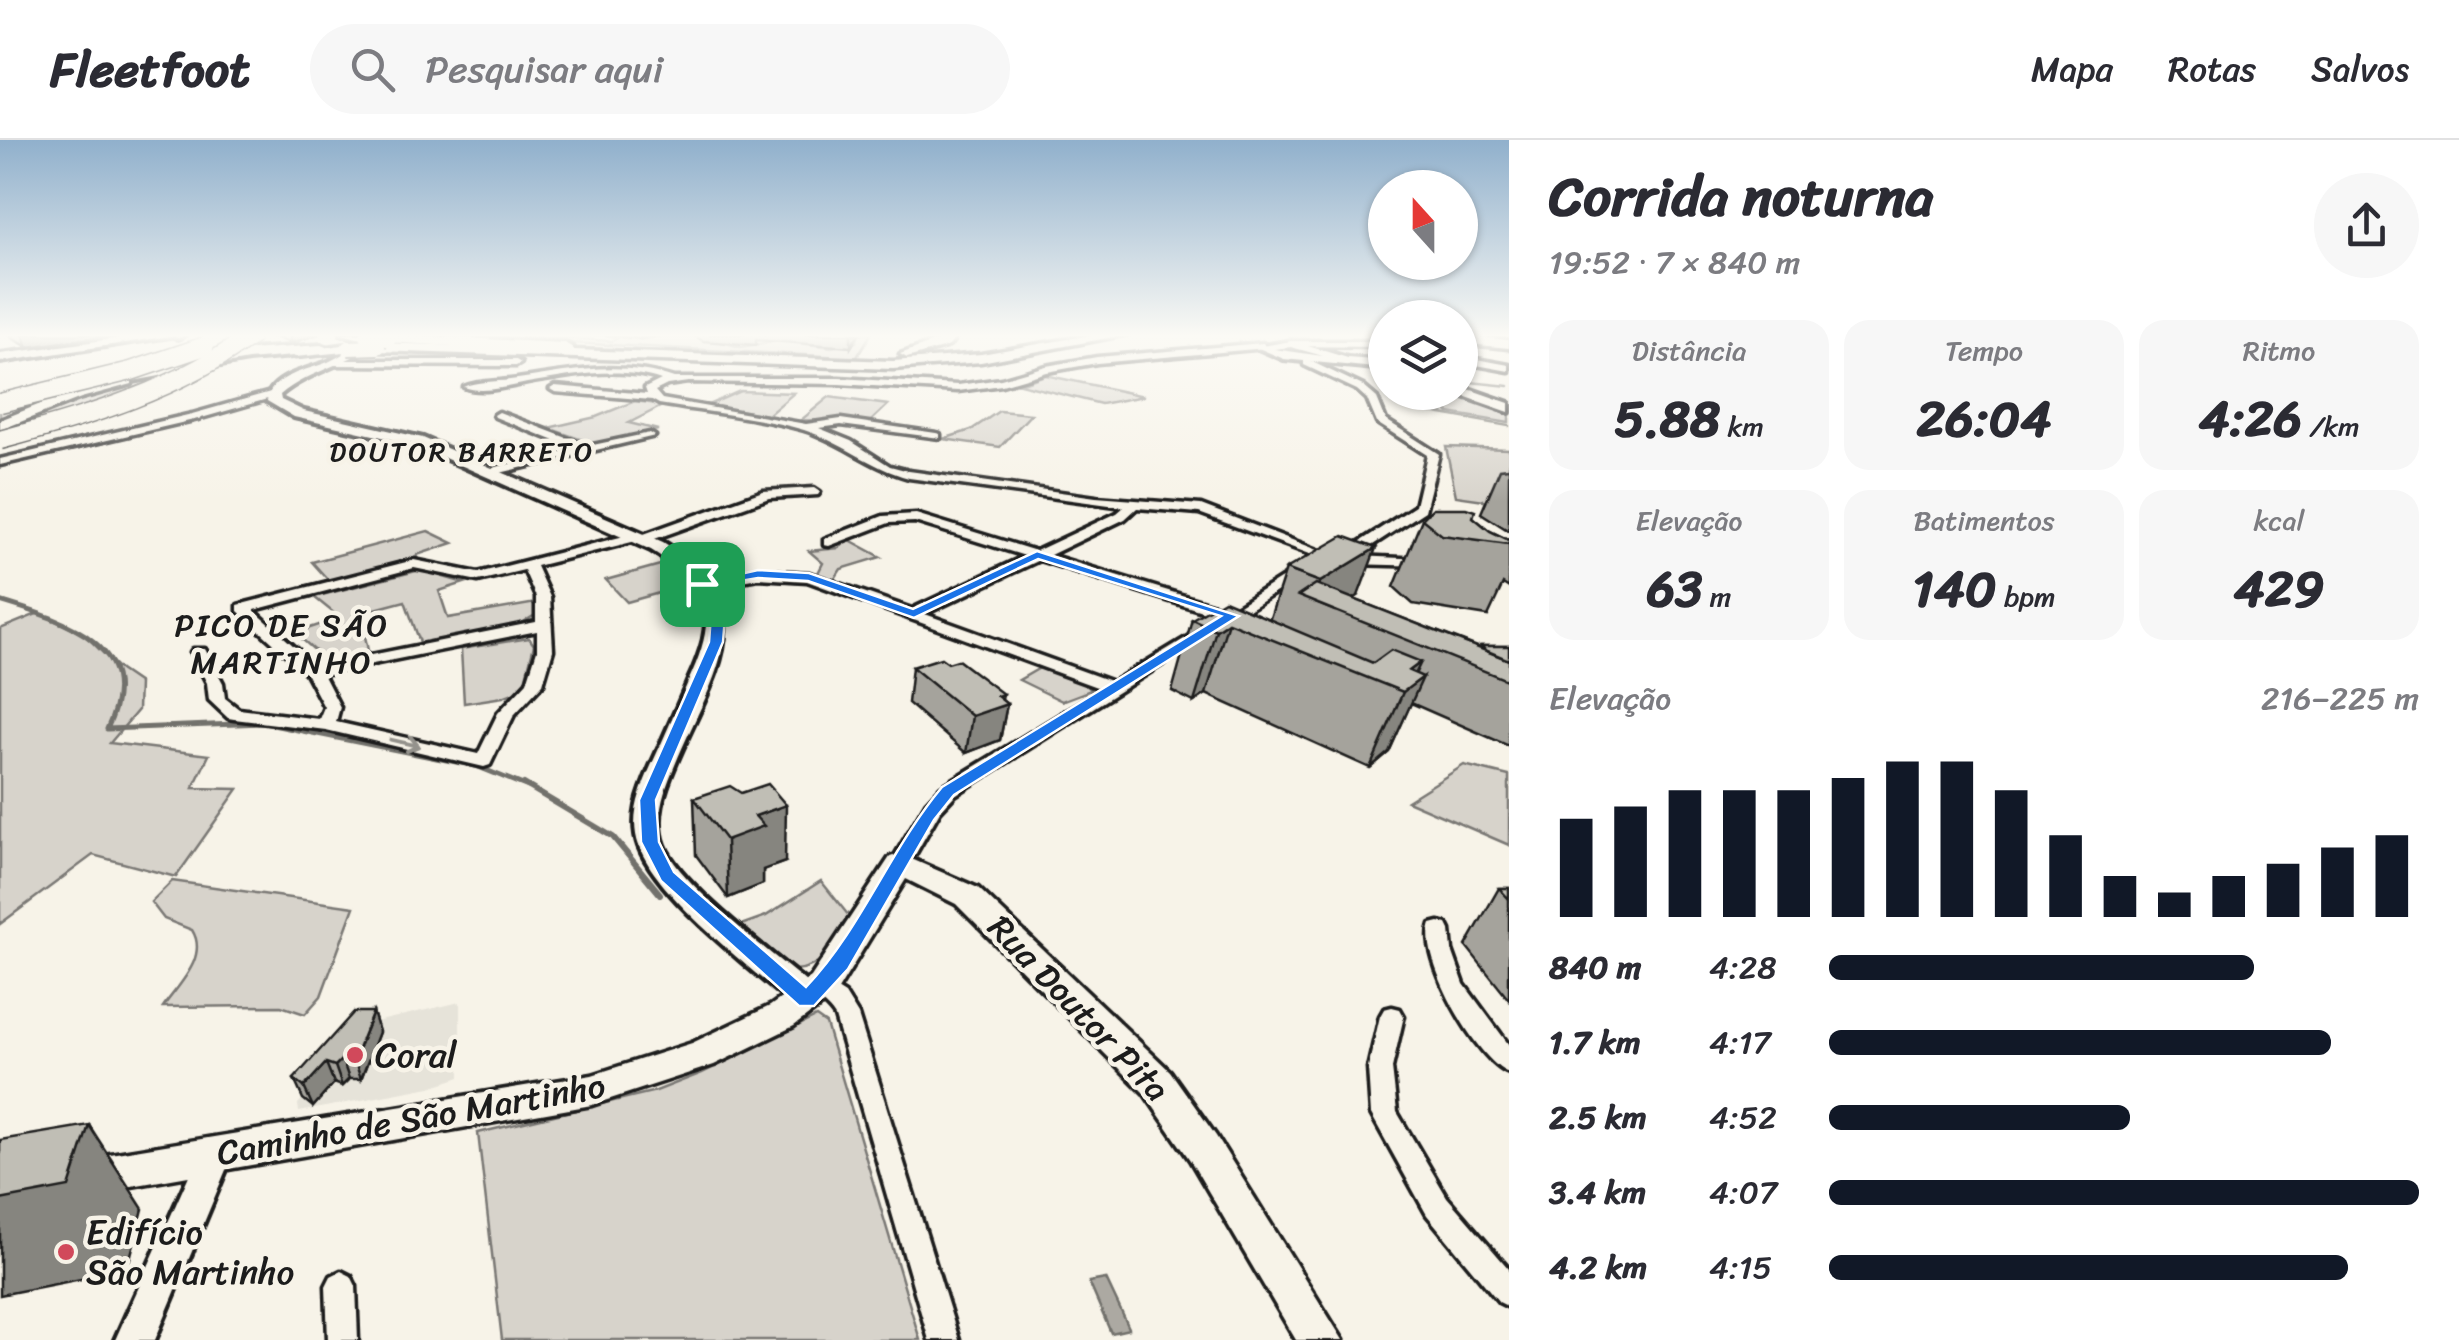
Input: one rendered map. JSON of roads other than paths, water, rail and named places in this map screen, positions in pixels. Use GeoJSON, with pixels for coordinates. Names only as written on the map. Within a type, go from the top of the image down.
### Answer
{"type":"FeatureCollection","features":[{"type":"Feature","properties":{"kind":"highway"},"geometry":{"type":"LineString","coordinates":[[0,404],[56,390]]}},
{"type":"Feature","properties":{"kind":"highway"},"geometry":{"type":"LineString","coordinates":[[0,419],[28,401],[73,390]]}},
{"type":"Feature","properties":{"kind":"highway"},"geometry":{"type":"LineString","coordinates":[[0,419],[36,422],[98,406],[139,390]]}},
{"type":"Feature","properties":{"kind":"highway"},"geometry":{"type":"LineString","coordinates":[[0,440],[78,418],[150,390]]}},
{"type":"Feature","properties":{"kind":"main road"},"geometry":{"type":"LineString","coordinates":[[814,994],[841,963],[900,864]]}},
{"type":"Feature","properties":{"kind":"main road","name":"Rua Doutor Pita"},"geometry":{"type":"LineString","coordinates":[[900,864],[967,896],[1158,1082],[1321,1340]]}},
{"type":"Feature","properties":{"kind":"main road","name":"Caminho de São Martinho"},"geometry":{"type":"LineString","coordinates":[[55,1182],[623,1082],[702,1055],[814,994]]}},
{"type":"Feature","properties":{"kind":"street"},"geometry":{"type":"LineString","coordinates":[[0,462],[188,419],[273,396],[279,390]]}},
{"type":"Feature","properties":{"kind":"street"},"geometry":{"type":"LineString","coordinates":[[569,390],[652,396],[805,428],[847,443],[897,471],[1208,511],[1340,561]]}},
{"type":"Feature","properties":{"kind":"street"},"geometry":{"type":"LineString","coordinates":[[651,390],[652,396]]}},
{"type":"Feature","properties":{"kind":"street"},"geometry":{"type":"LineString","coordinates":[[1340,561],[1421,508],[1432,454],[1389,428],[1381,420],[1372,398],[1362,390]]}},
{"type":"Feature","properties":{"kind":"street"},"geometry":{"type":"LineString","coordinates":[[273,396],[279,408],[291,412],[405,436],[638,538],[676,557],[702,584],[718,616],[716,642],[648,800],[650,842],[667,876],[814,994],[837,1000],[846,1014],[944,1340]]}},
{"type":"Feature","properties":{"kind":"street"},"geometry":{"type":"LineString","coordinates":[[1478,397],[1509,408]]}},
{"type":"Feature","properties":{"kind":"street"},"geometry":{"type":"LineString","coordinates":[[499,415],[588,450]]}},
{"type":"Feature","properties":{"kind":"street"},"geometry":{"type":"LineString","coordinates":[[805,428],[842,422],[936,436]]}},
{"type":"Feature","properties":{"kind":"street"},"geometry":{"type":"LineString","coordinates":[[487,472],[650,436]]}},
{"type":"Feature","properties":{"kind":"street"},"geometry":{"type":"LineString","coordinates":[[326,725],[332,707],[313,671],[243,608],[414,564],[425,564],[462,578],[529,566],[638,538],[766,494],[814,492]]}},
{"type":"Feature","properties":{"kind":"street"},"geometry":{"type":"LineString","coordinates":[[914,614],[1121,516],[1133,504]]}},
{"type":"Feature","properties":{"kind":"street"},"geometry":{"type":"LineString","coordinates":[[829,542],[887,519],[902,518],[1232,616]]}},
{"type":"Feature","properties":{"kind":"street"},"geometry":{"type":"LineString","coordinates":[[900,864],[933,807],[948,791],[1302,572],[1340,561],[1376,559],[1439,565]]}},
{"type":"Feature","properties":{"kind":"street"},"geometry":{"type":"LineString","coordinates":[[198,652],[224,708],[234,714],[326,725],[484,761],[506,713],[535,684],[545,650],[542,592],[529,566]]}},
{"type":"Feature","properties":{"kind":"street"},"geometry":{"type":"LineString","coordinates":[[702,584],[758,574],[809,577],[1114,688]]}},
{"type":"Feature","properties":{"kind":"street"},"geometry":{"type":"LineString","coordinates":[[313,671],[543,625]]}},
{"type":"Feature","properties":{"kind":"street"},"geometry":{"type":"LineString","coordinates":[[1439,930],[1444,969],[1453,990],[1509,1063]]}},
{"type":"Feature","properties":{"kind":"street"},"geometry":{"type":"LineString","coordinates":[[1392,1016],[1380,1068],[1384,1114],[1438,1206],[1509,1292]]}},
{"type":"Feature","properties":{"kind":"street"},"geometry":{"type":"LineString","coordinates":[[134,1340],[216,1153]]}},
{"type":"Feature","properties":{"kind":"street"},"geometry":{"type":"LineString","coordinates":[[341,1286],[343,1340]]}},
{"type":"Feature","properties":{"kind":"waterway"},"geometry":{"type":"LineString","coordinates":[[1428,410],[1509,426]]}},
{"type":"Feature","properties":{"kind":"waterway"},"geometry":{"type":"LineString","coordinates":[[0,601],[73,628],[108,657],[116,676],[117,700],[107,729],[263,723],[476,766],[528,787]]}},
{"type":"Feature","properties":{"kind":"waterway"},"geometry":{"type":"LineString","coordinates":[[524,784],[613,837],[660,894]]}},
{"type":"Feature","properties":{"kind":"place","name":"Coral"},"geometry":{"type":"Point","coordinates":[355,1055]}},
{"type":"Feature","properties":{"kind":"place","name":"Edifício São Martinho"},"geometry":{"type":"Point","coordinates":[66,1252]}},
{"type":"Feature","properties":{"kind":"district","name":"DOUTOR BARRETO"},"geometry":{"type":"Point","coordinates":[462,451]}},
{"type":"Feature","properties":{"kind":"district","name":"PICO DE SÃO MARTINHO"},"geometry":{"type":"Point","coordinates":[282,644]}}]}
